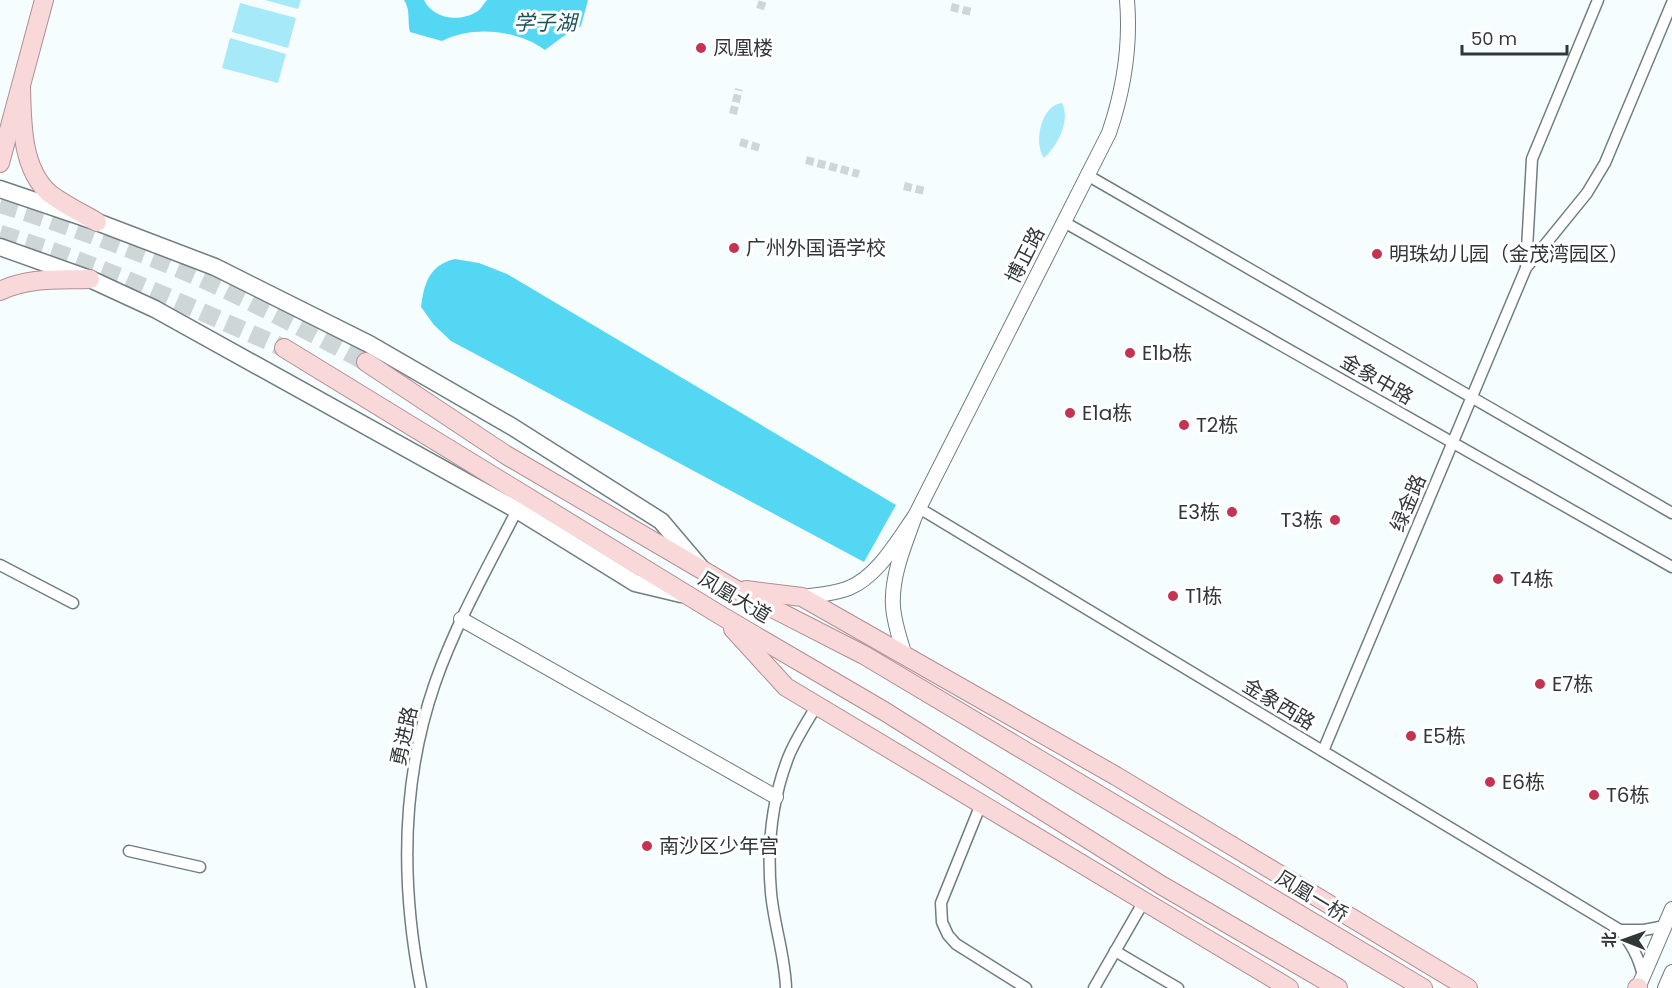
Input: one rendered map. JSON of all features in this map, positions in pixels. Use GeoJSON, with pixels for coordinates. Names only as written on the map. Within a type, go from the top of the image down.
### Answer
{"type":"FeatureCollection","features":[{"type":"Feature","properties":{"kind":"main road"},"geometry":{"type":"LineString","coordinates":[[0,163],[42,0]]}},
{"type":"Feature","properties":{"kind":"main road"},"geometry":{"type":"LineString","coordinates":[[21,87],[25,140],[30,162],[38,178],[49,192],[97,222]]}},
{"type":"Feature","properties":{"kind":"main road"},"geometry":{"type":"LineString","coordinates":[[0,189],[97,222],[215,267],[369,344],[511,426],[662,521],[706,573]]}},
{"type":"Feature","properties":{"kind":"main road"},"geometry":{"type":"LineString","coordinates":[[0,247],[90,279],[155,309],[517,510],[635,583],[691,597]]}},
{"type":"Feature","properties":{"kind":"main road"},"geometry":{"type":"LineString","coordinates":[[0,291],[34,280],[90,279]]}},
{"type":"Feature","properties":{"kind":"main road","name":"凤凰大道"},"geometry":{"type":"LineString","coordinates":[[285,348],[720,615],[884,711],[1161,885],[1338,988]]}},
{"type":"Feature","properties":{"kind":"main road","name":"凤凰大道"},"geometry":{"type":"LineString","coordinates":[[366,362],[507,455],[706,573],[864,655],[1178,843]]}},
{"type":"Feature","properties":{"kind":"main road"},"geometry":{"type":"LineString","coordinates":[[733,588],[802,597],[1116,776],[1468,988]]}},
{"type":"Feature","properties":{"kind":"main road"},"geometry":{"type":"LineString","coordinates":[[720,615],[786,687],[1289,988]]}},
{"type":"Feature","properties":{"kind":"main road","name":"凤凰一桥"},"geometry":{"type":"LineString","coordinates":[[1178,843],[1423,988]]}},
{"type":"Feature","properties":{"kind":"street","name":"博正路"},"geometry":{"type":"LineString","coordinates":[[917,512],[1109,133],[1123,87],[1129,42],[1127,0]]}},
{"type":"Feature","properties":{"kind":"street","name":"绿金路"},"geometry":{"type":"LineString","coordinates":[[1526,268],[1532,159],[1598,0]]}},
{"type":"Feature","properties":{"kind":"street","name":"绿金路"},"geometry":{"type":"LineString","coordinates":[[1323,752],[1526,268],[1587,193],[1605,163],[1672,3]]}},
{"type":"Feature","properties":{"kind":"street","name":"金象中路"},"geometry":{"type":"LineString","coordinates":[[1087,175],[1672,513]]}},
{"type":"Feature","properties":{"kind":"street","name":"金象中路"},"geometry":{"type":"LineString","coordinates":[[1064,222],[1672,567]]}},
{"type":"Feature","properties":{"kind":"street","name":"勇进路"},"geometry":{"type":"LineString","coordinates":[[421,988],[407,888],[408,819],[417,750],[435,683],[461,619],[517,510]]}},
{"type":"Feature","properties":{"kind":"street"},"geometry":{"type":"LineString","coordinates":[[802,597],[827,594],[851,587],[873,572],[917,512]]}},
{"type":"Feature","properties":{"kind":"street"},"geometry":{"type":"LineString","coordinates":[[905,656],[892,604],[904,546],[917,512]]}},
{"type":"Feature","properties":{"kind":"street","name":"金象西路"},"geometry":{"type":"LineString","coordinates":[[917,512],[1620,930]]}},
{"type":"Feature","properties":{"kind":"street"},"geometry":{"type":"LineString","coordinates":[[0,565],[73,603]]}},
{"type":"Feature","properties":{"kind":"street"},"geometry":{"type":"LineString","coordinates":[[461,619],[776,797]]}},
{"type":"Feature","properties":{"kind":"street"},"geometry":{"type":"LineString","coordinates":[[786,988],[781,940],[772,895],[770,863],[776,797],[789,756],[816,705]]}},
{"type":"Feature","properties":{"kind":"street"},"geometry":{"type":"LineString","coordinates":[[981,804],[941,903],[942,922],[948,935],[956,944],[1026,988]]}},
{"type":"Feature","properties":{"kind":"street"},"geometry":{"type":"LineString","coordinates":[[129,851],[201,867]]}},
{"type":"Feature","properties":{"kind":"street"},"geometry":{"type":"LineString","coordinates":[[1094,988],[1144,901]]}},
{"type":"Feature","properties":{"kind":"street"},"geometry":{"type":"LineString","coordinates":[[1639,985],[1672,909]]}},
{"type":"Feature","properties":{"kind":"street"},"geometry":{"type":"LineString","coordinates":[[1620,930],[1644,930],[1665,926]]}},
{"type":"Feature","properties":{"kind":"street"},"geometry":{"type":"LineString","coordinates":[[1620,930],[1632,945],[1640,963],[1639,985]]}},
{"type":"Feature","properties":{"kind":"street"},"geometry":{"type":"LineString","coordinates":[[1115,951],[1178,988]]}},
{"type":"Feature","properties":{"kind":"street"},"geometry":{"type":"LineString","coordinates":[[1665,988],[1672,972]]}},
{"type":"Feature","properties":{"kind":"shaded area"},"geometry":{"type":"Polygon","coordinates":[[[265,0],[301,0],[298,9],[265,0]]]}},
{"type":"Feature","properties":{"kind":"shaded area"},"geometry":{"type":"Polygon","coordinates":[[[240,3],[296,18],[288,48],[232,32],[240,3]]]}},
{"type":"Feature","properties":{"kind":"shaded area"},"geometry":{"type":"Polygon","coordinates":[[[230,38],[286,54],[278,83],[222,68],[230,38]]]}},
{"type":"Feature","properties":{"kind":"shaded area"},"geometry":{"type":"Polygon","coordinates":[[[1062,103],[1064,125],[1054,147],[1044,158],[1039,143],[1041,126],[1049,110],[1062,103]]]}},
{"type":"Feature","properties":{"kind":"water","name":"学子湖"},"geometry":{"type":"Polygon","coordinates":[[[404,0],[424,0],[440,15],[455,18],[471,15],[478,11],[487,0],[588,0],[581,26],[545,50],[522,38],[495,32],[467,33],[442,41],[410,32],[404,0]]]}},
{"type":"Feature","properties":{"kind":"water"},"geometry":{"type":"Polygon","coordinates":[[[455,259],[479,263],[507,274],[896,505],[864,562],[451,341],[434,325],[421,307],[426,282],[434,270],[455,259]]]}},
{"type":"Feature","properties":{"kind":"tunnel"},"geometry":{"type":"LineString","coordinates":[[760,9],[763,0]]}},
{"type":"Feature","properties":{"kind":"tunnel"},"geometry":{"type":"LineString","coordinates":[[951,7],[972,12]]}},
{"type":"Feature","properties":{"kind":"tunnel"},"geometry":{"type":"LineString","coordinates":[[733,114],[739,89]]}},
{"type":"Feature","properties":{"kind":"tunnel"},"geometry":{"type":"LineString","coordinates":[[740,142],[760,148]]}},
{"type":"Feature","properties":{"kind":"tunnel"},"geometry":{"type":"LineString","coordinates":[[806,160],[859,174]]}},
{"type":"Feature","properties":{"kind":"tunnel"},"geometry":{"type":"LineString","coordinates":[[904,186],[925,191]]}},
{"type":"Feature","properties":{"kind":"tunnel"},"geometry":{"type":"LineString","coordinates":[[0,204],[94,236],[186,272],[366,362]]}},
{"type":"Feature","properties":{"kind":"tunnel"},"geometry":{"type":"LineString","coordinates":[[0,234],[108,272],[284,348]]}},
{"type":"Feature","properties":{"kind":"place","name":"凤凰楼"},"geometry":{"type":"Point","coordinates":[701,48]}},
{"type":"Feature","properties":{"kind":"place","name":"广州外国语学校"},"geometry":{"type":"Point","coordinates":[734,248]}},
{"type":"Feature","properties":{"kind":"place","name":"明珠幼儿园（金茂湾园区）"},"geometry":{"type":"Point","coordinates":[1377,254]}},
{"type":"Feature","properties":{"kind":"place","name":"E1b栋"},"geometry":{"type":"Point","coordinates":[1130,353]}},
{"type":"Feature","properties":{"kind":"place","name":"E1a栋"},"geometry":{"type":"Point","coordinates":[1070,413]}},
{"type":"Feature","properties":{"kind":"place","name":"T2栋"},"geometry":{"type":"Point","coordinates":[1184,425]}},
{"type":"Feature","properties":{"kind":"place","name":"E3栋"},"geometry":{"type":"Point","coordinates":[1232,512]}},
{"type":"Feature","properties":{"kind":"place","name":"T3栋"},"geometry":{"type":"Point","coordinates":[1335,520]}},
{"type":"Feature","properties":{"kind":"place","name":"T4栋"},"geometry":{"type":"Point","coordinates":[1498,579]}},
{"type":"Feature","properties":{"kind":"place","name":"T1栋"},"geometry":{"type":"Point","coordinates":[1173,596]}},
{"type":"Feature","properties":{"kind":"place","name":"E7栋"},"geometry":{"type":"Point","coordinates":[1540,684]}},
{"type":"Feature","properties":{"kind":"place","name":"E5栋"},"geometry":{"type":"Point","coordinates":[1411,736]}},
{"type":"Feature","properties":{"kind":"place","name":"E6栋"},"geometry":{"type":"Point","coordinates":[1490,782]}},
{"type":"Feature","properties":{"kind":"place","name":"T6栋"},"geometry":{"type":"Point","coordinates":[1594,795]}},
{"type":"Feature","properties":{"kind":"place","name":"南沙区少年宫"},"geometry":{"type":"Point","coordinates":[647,846]}}]}
